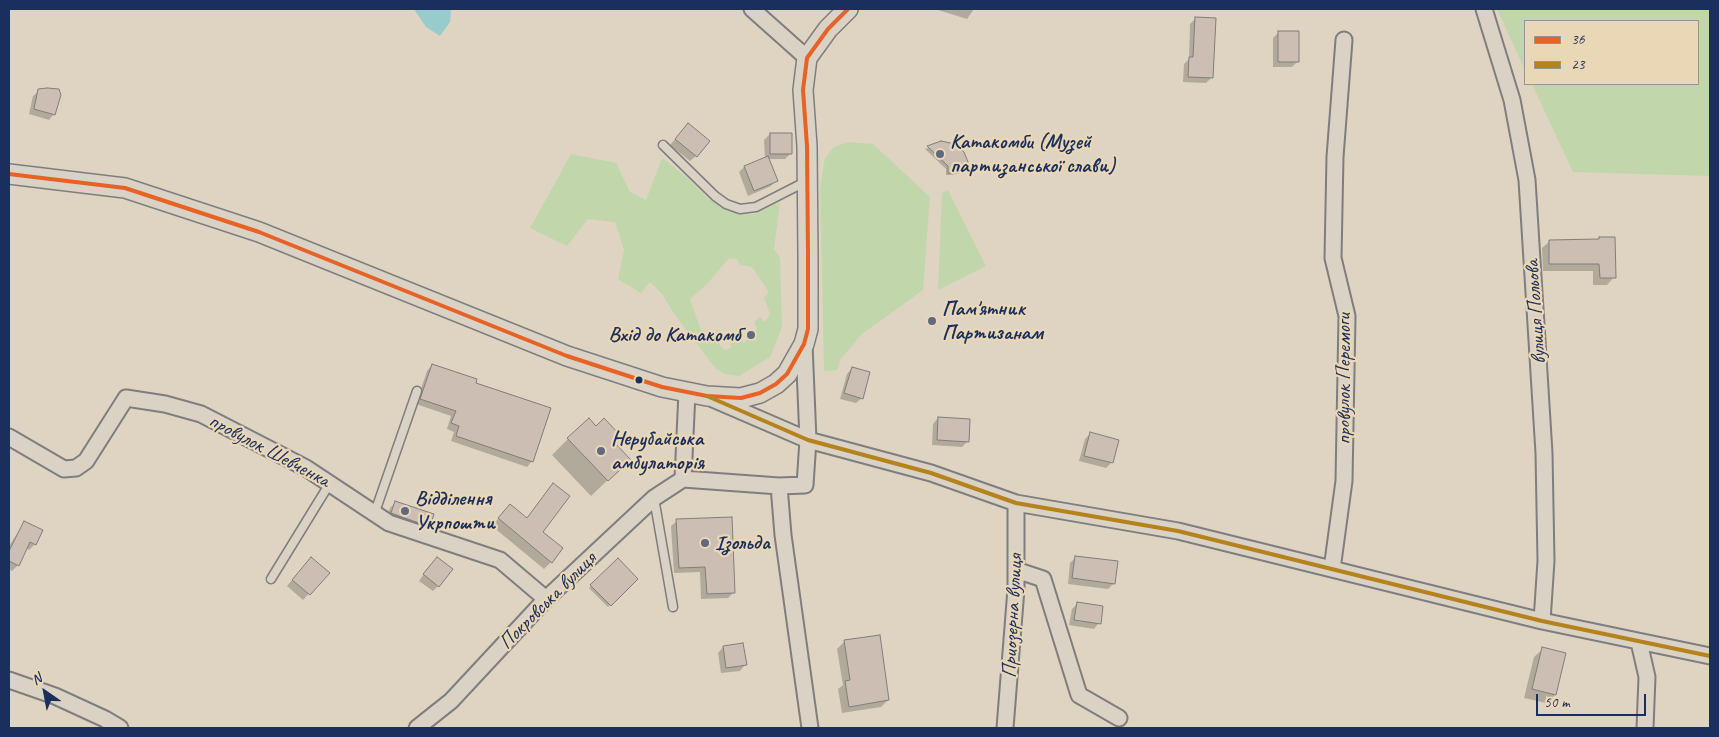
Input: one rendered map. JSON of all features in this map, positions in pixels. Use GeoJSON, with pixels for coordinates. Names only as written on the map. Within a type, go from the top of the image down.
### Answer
{"type":"FeatureCollection","features":[{"type":"Feature","properties":{"kind":"street"},"geometry":{"type":"LineString","coordinates":[[752,9],[807,58]]}},
{"type":"Feature","properties":{"kind":"street"},"geometry":{"type":"LineString","coordinates":[[9,174],[134,191],[259,232],[567,356],[662,387],[707,396],[741,398],[760,393],[776,384],[787,374],[804,344],[808,329],[807,181],[803,90],[807,58],[828,29],[848,9]]}},
{"type":"Feature","properties":{"kind":"street","name":"вулиця Польова"},"geometry":{"type":"LineString","coordinates":[[1484,9],[1512,100],[1527,180],[1544,454],[1546,561],[1542,621]]}},
{"type":"Feature","properties":{"kind":"street","name":"провулок Перемоги"},"geometry":{"type":"LineString","coordinates":[[1332,569],[1344,471],[1347,316],[1333,258],[1334,156],[1344,40]]}},
{"type":"Feature","properties":{"kind":"street"},"geometry":{"type":"LineString","coordinates":[[687,392],[683,479],[779,486],[805,485],[808,440],[804,344]]}},
{"type":"Feature","properties":{"kind":"street"},"geometry":{"type":"LineString","coordinates":[[707,396],[808,440],[931,473],[1016,503],[1178,531],[1542,621],[1710,656]]}},
{"type":"Feature","properties":{"kind":"street","name":"провулок Шевченка"},"geometry":{"type":"LineString","coordinates":[[9,437],[64,469],[76,468],[86,462],[126,398],[165,404],[201,414],[306,468],[389,523],[500,560],[546,599]]}},
{"type":"Feature","properties":{"kind":"street","name":"Покровська вулиця"},"geometry":{"type":"LineString","coordinates":[[417,728],[451,701],[546,599],[654,498],[683,479]]}},
{"type":"Feature","properties":{"kind":"street"},"geometry":{"type":"LineString","coordinates":[[779,486],[783,536],[810,728]]}},
{"type":"Feature","properties":{"kind":"street","name":"Приозерна вулиця"},"geometry":{"type":"LineString","coordinates":[[1005,728],[1016,570],[1016,503]]}},
{"type":"Feature","properties":{"kind":"street"},"geometry":{"type":"LineString","coordinates":[[1016,570],[1043,579],[1080,695],[1119,718]]}},
{"type":"Feature","properties":{"kind":"street"},"geometry":{"type":"LineString","coordinates":[[1639,642],[1647,677],[1645,728]]}},
{"type":"Feature","properties":{"kind":"street"},"geometry":{"type":"LineString","coordinates":[[9,680],[55,696],[120,728]]}},
{"type":"Feature","properties":{"kind":"lane"},"geometry":{"type":"LineString","coordinates":[[664,145],[715,196],[726,204],[740,209],[756,207],[807,181]]}},
{"type":"Feature","properties":{"kind":"lane"},"geometry":{"type":"LineString","coordinates":[[375,512],[416,391]]}},
{"type":"Feature","properties":{"kind":"lane"},"geometry":{"type":"LineString","coordinates":[[271,579],[330,483]]}},
{"type":"Feature","properties":{"kind":"lane"},"geometry":{"type":"LineString","coordinates":[[654,498],[673,607]]}},
{"type":"Feature","properties":{"kind":"green space"},"geometry":{"type":"Polygon","coordinates":[[[1497,9],[1710,9],[1710,176],[1573,172],[1532,85],[1699,85],[1699,20],[1524,20],[1524,68],[1497,9]]]}},
{"type":"Feature","properties":{"kind":"green space"},"geometry":{"type":"Polygon","coordinates":[[[848,142],[873,144],[930,197],[923,290],[862,334],[840,360],[837,370],[824,371],[820,188],[825,158],[834,147],[848,142]]]}},
{"type":"Feature","properties":{"kind":"green space"},"geometry":{"type":"Polygon","coordinates":[[[571,154],[616,163],[630,192],[646,200],[662,158],[683,174],[709,199],[729,211],[755,214],[780,202],[774,249],[780,258],[782,327],[770,357],[739,376],[725,374],[716,369],[675,315],[662,294],[650,282],[641,293],[618,279],[624,250],[615,222],[588,219],[567,246],[530,228],[571,154]],[[729,258],[707,284],[690,299],[700,328],[709,335],[718,330],[724,335],[719,345],[724,350],[731,348],[730,342],[738,337],[744,343],[757,329],[754,322],[760,317],[765,322],[770,314],[764,298],[769,292],[752,267],[740,265],[737,259],[729,258]]]}},
{"type":"Feature","properties":{"kind":"green space"},"geometry":{"type":"Polygon","coordinates":[[[948,190],[986,266],[938,290],[942,193],[948,190]]]}},
{"type":"Feature","properties":{"kind":"water"},"geometry":{"type":"Polygon","coordinates":[[[414,9],[451,9],[450,22],[440,36],[426,27],[414,9]]]}},
{"type":"Feature","properties":{"kind":"building"},"geometry":{"type":"Polygon","coordinates":[[[1195,17],[1216,18],[1213,78],[1188,77],[1189,57],[1193,57],[1195,17]]]}},
{"type":"Feature","properties":{"kind":"building"},"geometry":{"type":"Polygon","coordinates":[[[1278,31],[1299,31],[1299,62],[1278,62],[1278,31]]]}},
{"type":"Feature","properties":{"kind":"building"},"geometry":{"type":"Polygon","coordinates":[[[38,89],[59,89],[61,95],[55,115],[34,109],[38,89]]]}},
{"type":"Feature","properties":{"kind":"building"},"geometry":{"type":"Polygon","coordinates":[[[688,123],[710,141],[697,157],[675,139],[688,123]]]}},
{"type":"Feature","properties":{"kind":"building"},"geometry":{"type":"Polygon","coordinates":[[[770,133],[792,133],[792,154],[770,154],[770,133]]]}},
{"type":"Feature","properties":{"kind":"building"},"geometry":{"type":"Polygon","coordinates":[[[941,141],[955,144],[964,152],[968,162],[964,171],[948,173],[948,166],[927,146],[941,141]]]}},
{"type":"Feature","properties":{"kind":"building"},"geometry":{"type":"Polygon","coordinates":[[[768,156],[778,181],[754,191],[744,166],[768,156]]]}},
{"type":"Feature","properties":{"kind":"building"},"geometry":{"type":"Polygon","coordinates":[[[1599,237],[1615,237],[1616,278],[1600,278],[1599,264],[1549,264],[1549,240],[1599,239],[1599,237]]]}},
{"type":"Feature","properties":{"kind":"building"},"geometry":{"type":"Polygon","coordinates":[[[432,364],[477,379],[476,383],[551,408],[533,462],[456,436],[459,426],[451,423],[456,411],[420,399],[432,364]]]}},
{"type":"Feature","properties":{"kind":"building"},"geometry":{"type":"Polygon","coordinates":[[[852,367],[870,372],[863,399],[844,393],[852,367]]]}},
{"type":"Feature","properties":{"kind":"building"},"geometry":{"type":"Polygon","coordinates":[[[938,417],[970,419],[969,442],[937,440],[938,417]]]}},
{"type":"Feature","properties":{"kind":"building","name":"Нерубайська амбулаторія"},"geometry":{"type":"Polygon","coordinates":[[[589,418],[596,426],[604,418],[620,435],[614,442],[631,460],[608,481],[567,438],[589,418]]]}},
{"type":"Feature","properties":{"kind":"building"},"geometry":{"type":"Polygon","coordinates":[[[1090,432],[1119,440],[1113,463],[1084,456],[1090,432]]]}},
{"type":"Feature","properties":{"kind":"building"},"geometry":{"type":"Polygon","coordinates":[[[553,483],[570,496],[543,532],[563,548],[552,563],[498,518],[510,504],[527,518],[553,483]]]}},
{"type":"Feature","properties":{"kind":"building"},"geometry":{"type":"Polygon","coordinates":[[[395,501],[434,514],[430,527],[391,513],[395,501]]]}},
{"type":"Feature","properties":{"kind":"building","name":"Ізольда"},"geometry":{"type":"Polygon","coordinates":[[[732,517],[735,593],[707,594],[705,567],[679,568],[676,519],[732,517]]]}},
{"type":"Feature","properties":{"kind":"building"},"geometry":{"type":"Polygon","coordinates":[[[24,521],[43,530],[36,545],[30,542],[19,566],[9,561],[9,551],[24,521]]]}},
{"type":"Feature","properties":{"kind":"building"},"geometry":{"type":"Polygon","coordinates":[[[1075,556],[1118,561],[1115,584],[1072,578],[1075,556]]]}},
{"type":"Feature","properties":{"kind":"building"},"geometry":{"type":"Polygon","coordinates":[[[311,557],[330,573],[310,595],[292,580],[311,557]]]}},
{"type":"Feature","properties":{"kind":"building"},"geometry":{"type":"Polygon","coordinates":[[[437,557],[453,569],[439,587],[423,574],[437,557]]]}},
{"type":"Feature","properties":{"kind":"building"},"geometry":{"type":"Polygon","coordinates":[[[618,558],[638,579],[611,606],[590,585],[618,558]]]}},
{"type":"Feature","properties":{"kind":"building"},"geometry":{"type":"Polygon","coordinates":[[[1077,602],[1103,606],[1101,624],[1074,620],[1077,602]]]}},
{"type":"Feature","properties":{"kind":"building"},"geometry":{"type":"Polygon","coordinates":[[[880,635],[889,700],[849,707],[845,681],[850,680],[844,640],[880,635]]]}},
{"type":"Feature","properties":{"kind":"building"},"geometry":{"type":"Polygon","coordinates":[[[743,643],[747,665],[726,668],[723,646],[743,643]]]}},
{"type":"Feature","properties":{"kind":"building"},"geometry":{"type":"Polygon","coordinates":[[[1542,647],[1566,653],[1556,695],[1532,689],[1542,647]]]}},
{"type":"Feature","properties":{"kind":"transit line","name":"36"},"geometry":{"type":"LineString","coordinates":[[9,174],[125,188],[259,232],[567,356],[662,387],[707,396],[741,398],[760,393],[776,384],[787,374],[804,344],[808,329],[807,146],[803,90],[807,58],[828,29],[848,9]]}},
{"type":"Feature","properties":{"kind":"transit line","name":"23"},"geometry":{"type":"LineString","coordinates":[[707,396],[808,440],[931,473],[1016,503],[1178,531],[1542,621],[1710,656]]}},
{"type":"Feature","properties":{"kind":"place","name":"Катакомби (Музей партизанської слави)"},"geometry":{"type":"Point","coordinates":[940,154]}},
{"type":"Feature","properties":{"kind":"place","name":"Пам'ятник Партизанам"},"geometry":{"type":"Point","coordinates":[932,321]}},
{"type":"Feature","properties":{"kind":"place","name":"Вхід до Катакомб"},"geometry":{"type":"Point","coordinates":[751,335]}},
{"type":"Feature","properties":{"kind":"place","name":"Нерубайська амбулаторія"},"geometry":{"type":"Point","coordinates":[601,451]}},
{"type":"Feature","properties":{"kind":"place","name":"Відділення Укрпошти"},"geometry":{"type":"Point","coordinates":[405,511]}},
{"type":"Feature","properties":{"kind":"place","name":"Ізольда"},"geometry":{"type":"Point","coordinates":[705,543]}}]}
